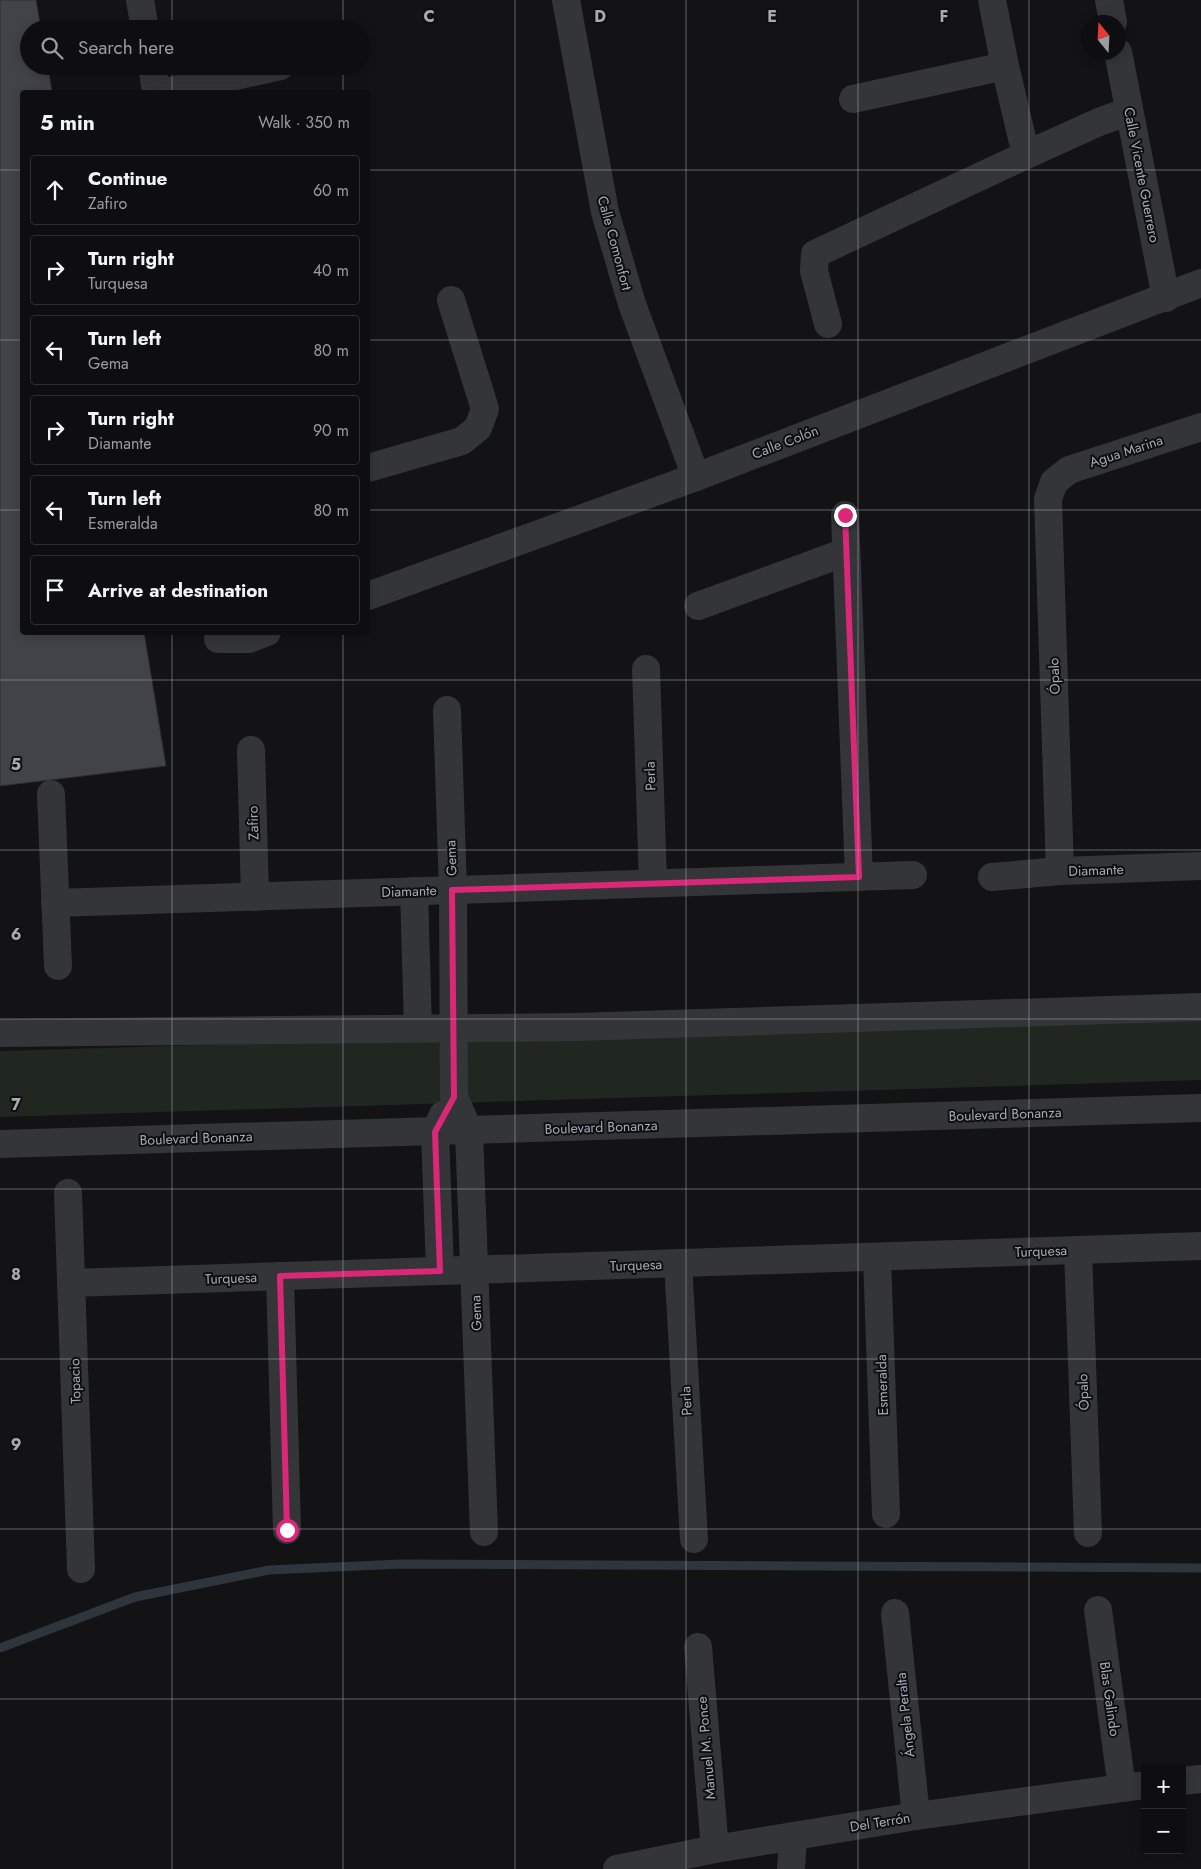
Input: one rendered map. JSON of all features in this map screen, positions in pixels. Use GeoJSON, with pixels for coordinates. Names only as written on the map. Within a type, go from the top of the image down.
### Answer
{"type":"FeatureCollection","features":[{"type":"Feature","properties":{"kind":"street"},"geometry":{"type":"LineString","coordinates":[[140,0],[143,20]]}},
{"type":"Feature","properties":{"kind":"street","name":"Calle Comonfort"},"geometry":{"type":"LineString","coordinates":[[566,0],[605,212],[632,304],[696,477]]}},
{"type":"Feature","properties":{"kind":"street"},"geometry":{"type":"LineString","coordinates":[[992,0],[1026,155]]}},
{"type":"Feature","properties":{"kind":"street"},"geometry":{"type":"LineString","coordinates":[[1109,0],[1112,15]]}},
{"type":"Feature","properties":{"kind":"street","name":"Calle Vicente Guerrero"},"geometry":{"type":"LineString","coordinates":[[1119,60],[1166,298]]}},
{"type":"Feature","properties":{"kind":"street"},"geometry":{"type":"LineString","coordinates":[[853,99],[1005,66]]}},
{"type":"Feature","properties":{"kind":"street"},"geometry":{"type":"LineString","coordinates":[[153,75],[156,90]]}},
{"type":"Feature","properties":{"kind":"street"},"geometry":{"type":"LineString","coordinates":[[175,90],[241,75]]}},
{"type":"Feature","properties":{"kind":"street"},"geometry":{"type":"LineString","coordinates":[[828,324],[814,271],[815,254],[1026,155],[1099,122],[1129,111]]}},
{"type":"Feature","properties":{"kind":"street","name":"Calle Colón"},"geometry":{"type":"LineString","coordinates":[[370,595],[696,477],[1201,283]]}},
{"type":"Feature","properties":{"kind":"street"},"geometry":{"type":"LineString","coordinates":[[370,467],[462,441],[478,428],[485,409],[451,300]]}},
{"type":"Feature","properties":{"kind":"street","name":"Agua Marina"},"geometry":{"type":"LineString","coordinates":[[1054,482],[1069,470],[1201,427]]}},
{"type":"Feature","properties":{"kind":"street","name":"Ópalo"},"geometry":{"type":"LineString","coordinates":[[1054,482],[1048,499],[1060,871]]}},
{"type":"Feature","properties":{"kind":"street"},"geometry":{"type":"LineString","coordinates":[[845,515],[859,877]]}},
{"type":"Feature","properties":{"kind":"street"},"geometry":{"type":"LineString","coordinates":[[698,606],[846,552]]}},
{"type":"Feature","properties":{"kind":"street"},"geometry":{"type":"LineString","coordinates":[[218,639],[255,635]]}},
{"type":"Feature","properties":{"kind":"street","name":"Perla"},"geometry":{"type":"LineString","coordinates":[[646,669],[653,884]]}},
{"type":"Feature","properties":{"kind":"street","name":"Gema"},"geometry":{"type":"LineString","coordinates":[[446,710],[452,890],[454,1097],[469,1131],[484,1532]]}},
{"type":"Feature","properties":{"kind":"street","name":"Zafiro"},"geometry":{"type":"LineString","coordinates":[[251,750],[255,897]]}},
{"type":"Feature","properties":{"kind":"street"},"geometry":{"type":"LineString","coordinates":[[51,794],[58,966]]}},
{"type":"Feature","properties":{"kind":"street","name":"Diamante"},"geometry":{"type":"LineString","coordinates":[[992,876],[1060,871],[1201,866]]}},
{"type":"Feature","properties":{"kind":"street","name":"Diamante"},"geometry":{"type":"LineString","coordinates":[[55,903],[913,875]]}},
{"type":"Feature","properties":{"kind":"street"},"geometry":{"type":"LineString","coordinates":[[414,891],[418,1028]]}},
{"type":"Feature","properties":{"kind":"street"},"geometry":{"type":"LineString","coordinates":[[0,1033],[586,1027],[1201,1007]]}},
{"type":"Feature","properties":{"kind":"street","name":"Gema"},"geometry":{"type":"LineString","coordinates":[[435,1132],[454,1097]]}},
{"type":"Feature","properties":{"kind":"street","name":"Boulevard Bonanza"},"geometry":{"type":"LineString","coordinates":[[0,1144],[1201,1108]]}},
{"type":"Feature","properties":{"kind":"street"},"geometry":{"type":"LineString","coordinates":[[435,1132],[440,1271]]}},
{"type":"Feature","properties":{"kind":"street","name":"Topacio"},"geometry":{"type":"LineString","coordinates":[[68,1194],[81,1570]]}},
{"type":"Feature","properties":{"kind":"street","name":"Turquesa"},"geometry":{"type":"LineString","coordinates":[[71,1283],[1201,1246]]}},
{"type":"Feature","properties":{"kind":"street","name":"Ópalo"},"geometry":{"type":"LineString","coordinates":[[1078,1250],[1088,1533]]}},
{"type":"Feature","properties":{"kind":"street","name":"Esmeralda"},"geometry":{"type":"LineString","coordinates":[[877,1257],[886,1514]]}},
{"type":"Feature","properties":{"kind":"street","name":"Perla"},"geometry":{"type":"LineString","coordinates":[[678,1263],[694,1539]]}},
{"type":"Feature","properties":{"kind":"street"},"geometry":{"type":"LineString","coordinates":[[280,1276],[287,1530]]}},
{"type":"Feature","properties":{"kind":"street","name":"Blas Galindo"},"geometry":{"type":"LineString","coordinates":[[1098,1610],[1133,1787]]}},
{"type":"Feature","properties":{"kind":"street","name":"Ángela Peralta"},"geometry":{"type":"LineString","coordinates":[[895,1613],[916,1816]]}},
{"type":"Feature","properties":{"kind":"street","name":"Manuel M. Ponce"},"geometry":{"type":"LineString","coordinates":[[698,1647],[715,1849]]}},
{"type":"Feature","properties":{"kind":"street"},"geometry":{"type":"LineString","coordinates":[[1186,1781],[1201,1779]]}},
{"type":"Feature","properties":{"kind":"street","name":"Del Terrón"},"geometry":{"type":"LineString","coordinates":[[617,1869],[715,1849],[916,1816],[1133,1787]]}},
{"type":"Feature","properties":{"kind":"street"},"geometry":{"type":"LineString","coordinates":[[791,1869],[792,1836]]}},
{"type":"Feature","properties":{"kind":"shaded area"},"geometry":{"type":"Polygon","coordinates":[[[1201,1016],[1201,1080],[0,1117],[0,1051],[1201,1016]]]}},
{"type":"Feature","properties":{"kind":"building"},"geometry":{"type":"Polygon","coordinates":[[[0,0],[36,0],[39,20],[20,20],[20,75],[49,75],[52,90],[20,90],[20,635],[144,635],[166,766],[0,786],[0,0]]]}},
{"type":"Feature","properties":{"kind":"waterway"},"geometry":{"type":"LineString","coordinates":[[0,1648],[135,1597],[269,1570],[401,1564],[1201,1568]]}},
{"type":"Feature","properties":{"kind":"route"},"geometry":{"type":"LineString","coordinates":[[287,1530],[280,1276],[440,1271],[435,1132],[454,1097],[452,890],[859,877],[845,515]]}}]}
